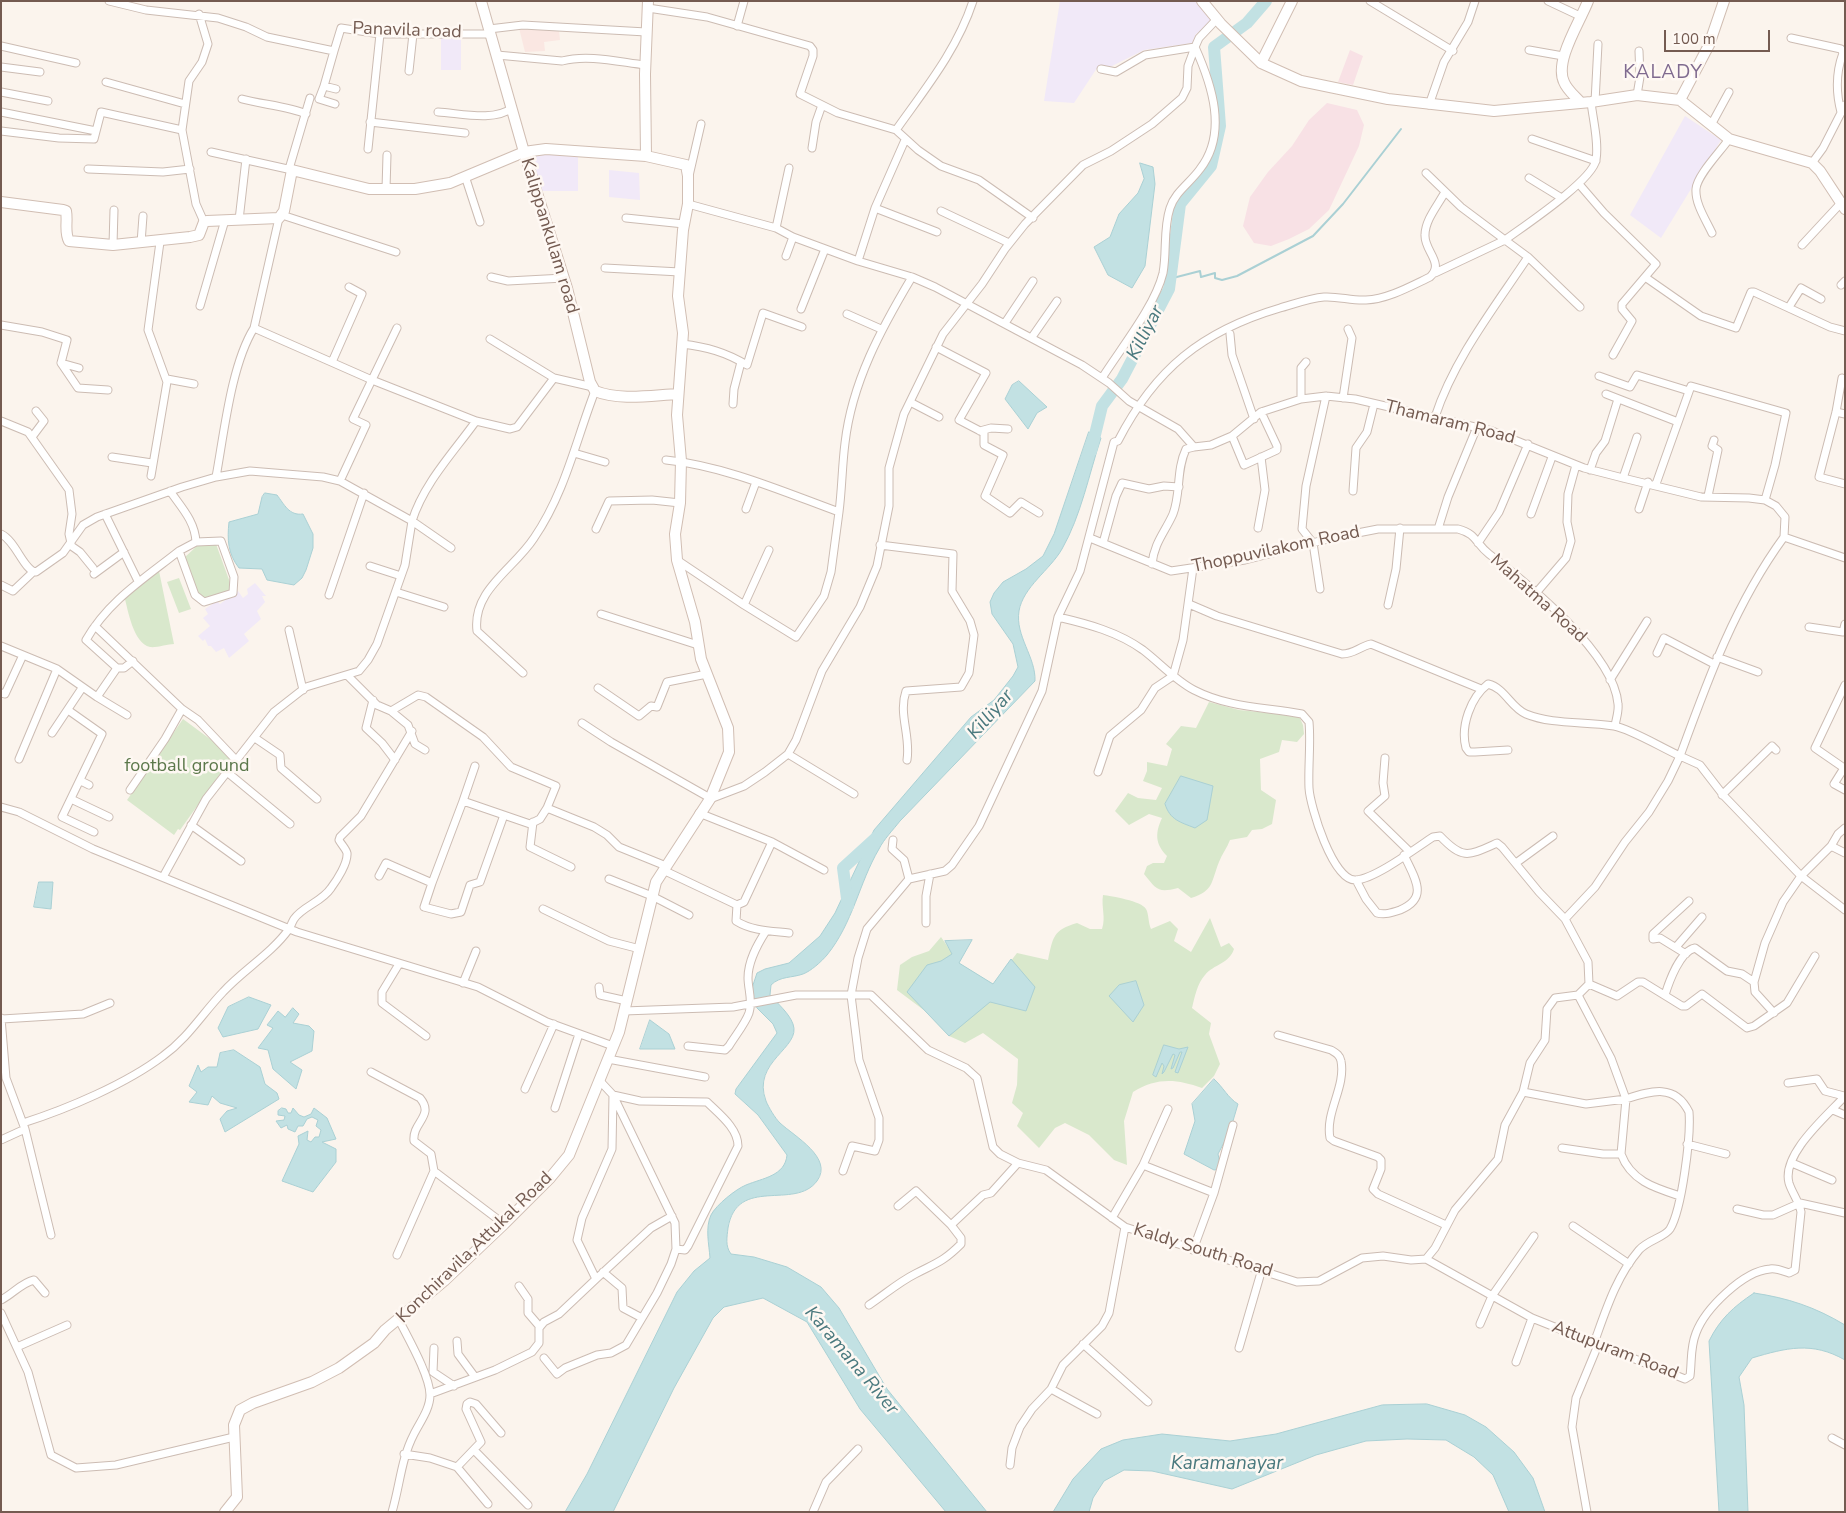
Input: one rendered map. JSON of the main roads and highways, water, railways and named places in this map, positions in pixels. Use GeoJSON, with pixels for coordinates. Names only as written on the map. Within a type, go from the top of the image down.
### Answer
{"type":"FeatureCollection","features":[{"type":"Feature","properties":{"kind":"water"},"geometry":{"type":"Polygon","coordinates":[[[1140,163],[1153,167],[1155,184],[1145,266],[1132,288],[1108,275],[1094,247],[1110,237],[1119,214],[1138,193],[1144,179],[1140,163]]]}},
{"type":"Feature","properties":{"kind":"water"},"geometry":{"type":"Polygon","coordinates":[[[1019,381],[1047,407],[1037,413],[1028,429],[1005,399],[1012,385],[1019,381]]]}},
{"type":"Feature","properties":{"kind":"water","name":"Karamana River"},"geometry":{"type":"Polygon","coordinates":[[[1089,432],[1101,438],[1084,495],[1069,536],[1057,557],[1031,586],[1019,611],[1020,629],[1032,663],[1035,681],[900,821],[886,838],[872,862],[843,930],[827,955],[806,973],[782,979],[771,985],[770,995],[789,1016],[793,1024],[794,1033],[790,1041],[770,1065],[765,1075],[763,1087],[766,1101],[780,1123],[810,1148],[820,1164],[821,1172],[817,1181],[807,1189],[795,1194],[754,1198],[743,1203],[734,1212],[727,1235],[727,1245],[731,1254],[754,1257],[787,1267],[821,1287],[839,1308],[887,1389],[987,1512],[946,1512],[860,1409],[807,1322],[763,1298],[724,1307],[713,1318],[674,1388],[613,1512],[565,1512],[587,1474],[677,1292],[694,1271],[710,1258],[708,1231],[711,1215],[732,1194],[746,1185],[778,1172],[785,1162],[787,1155],[758,1115],[735,1094],[736,1089],[777,1033],[773,1024],[757,1008],[752,998],[751,991],[757,973],[789,963],[820,936],[835,913],[874,830],[971,717],[994,700],[1013,676],[1018,667],[1013,644],[992,614],[990,602],[994,593],[1003,582],[1026,569],[1043,556],[1054,534],[1089,432]]]}},
{"type":"Feature","properties":{"kind":"water"},"geometry":{"type":"Polygon","coordinates":[[[265,493],[277,495],[290,511],[303,514],[313,534],[313,548],[306,570],[302,578],[294,585],[267,580],[262,569],[239,568],[230,552],[228,541],[229,522],[258,514],[262,497],[265,493]]]}},
{"type":"Feature","properties":{"kind":"water"},"geometry":{"type":"Polygon","coordinates":[[[1181,776],[1213,786],[1207,820],[1195,828],[1173,817],[1165,804],[1181,776]]]}},
{"type":"Feature","properties":{"kind":"water"},"geometry":{"type":"Polygon","coordinates":[[[39,882],[53,882],[51,909],[34,907],[39,882]]]}},
{"type":"Feature","properties":{"kind":"water"},"geometry":{"type":"Polygon","coordinates":[[[972,940],[959,963],[993,984],[1011,959],[1035,987],[1026,1011],[990,1002],[949,1036],[907,992],[927,965],[941,961],[952,954],[945,941],[972,940]]]}},
{"type":"Feature","properties":{"kind":"water"},"geometry":{"type":"Polygon","coordinates":[[[1136,981],[1144,1005],[1133,1022],[1109,996],[1119,985],[1136,981]]]}},
{"type":"Feature","properties":{"kind":"water"},"geometry":{"type":"Polygon","coordinates":[[[249,997],[271,1005],[258,1029],[223,1037],[218,1028],[228,1007],[249,997]]]}},
{"type":"Feature","properties":{"kind":"water"},"geometry":{"type":"Polygon","coordinates":[[[293,1008],[299,1014],[293,1023],[309,1026],[314,1031],[312,1051],[290,1062],[302,1070],[296,1089],[273,1069],[268,1050],[258,1048],[273,1028],[267,1025],[278,1011],[285,1017],[293,1008]]]}},
{"type":"Feature","properties":{"kind":"water"},"geometry":{"type":"Polygon","coordinates":[[[650,1020],[669,1034],[675,1049],[640,1049],[650,1020]]]}},
{"type":"Feature","properties":{"kind":"water"},"geometry":{"type":"Polygon","coordinates":[[[1164,1045],[1179,1049],[1188,1047],[1178,1073],[1175,1072],[1182,1052],[1180,1052],[1171,1069],[1175,1055],[1173,1054],[1162,1074],[1164,1066],[1162,1063],[1156,1077],[1153,1075],[1164,1045]]]}},
{"type":"Feature","properties":{"kind":"water"},"geometry":{"type":"Polygon","coordinates":[[[234,1050],[260,1067],[265,1084],[277,1093],[279,1099],[225,1132],[220,1119],[227,1111],[237,1108],[220,1103],[212,1096],[208,1105],[189,1102],[197,1092],[189,1086],[198,1065],[201,1072],[208,1067],[217,1067],[220,1053],[234,1050]]]}},
{"type":"Feature","properties":{"kind":"water"},"geometry":{"type":"Polygon","coordinates":[[[1214,1079],[1231,1099],[1238,1104],[1230,1131],[1218,1154],[1221,1169],[1214,1170],[1184,1154],[1195,1121],[1192,1104],[1214,1079]]]}},
{"type":"Feature","properties":{"kind":"water"},"geometry":{"type":"Polygon","coordinates":[[[282,1108],[291,1113],[293,1108],[299,1115],[304,1117],[311,1114],[314,1108],[327,1118],[336,1139],[322,1142],[336,1149],[336,1162],[313,1192],[282,1181],[299,1144],[298,1136],[308,1131],[307,1140],[311,1142],[315,1137],[319,1137],[321,1130],[316,1126],[318,1120],[312,1117],[307,1119],[303,1126],[298,1126],[295,1132],[288,1129],[287,1125],[281,1128],[276,1121],[284,1120],[285,1116],[278,1115],[278,1111],[282,1108]]]}},
{"type":"Feature","properties":{"kind":"water"},"geometry":{"type":"Polygon","coordinates":[[[1754,1293],[1801,1304],[1845,1325],[1845,1360],[1833,1354],[1810,1348],[1776,1351],[1752,1358],[1739,1377],[1744,1405],[1748,1512],[1719,1512],[1709,1341],[1728,1314],[1754,1293]]]}},
{"type":"Feature","properties":{"kind":"water","name":"Karamanayar"},"geometry":{"type":"Polygon","coordinates":[[[1427,1404],[1465,1415],[1486,1427],[1514,1452],[1533,1478],[1545,1512],[1509,1512],[1493,1475],[1474,1457],[1446,1440],[1407,1439],[1366,1441],[1316,1455],[1232,1489],[1152,1471],[1124,1470],[1104,1481],[1093,1498],[1089,1512],[1053,1512],[1073,1479],[1101,1449],[1123,1440],[1162,1434],[1230,1441],[1276,1434],[1382,1405],[1427,1404]]]}},
{"type":"Feature","properties":{"kind":"waterway","name":"Killiyar"},"geometry":{"type":"LineString","coordinates":[[1091,451],[1102,406],[1122,379],[1169,289],[1180,204],[1211,166],[1220,126],[1214,47],[1247,23],[1266,1]]}},
{"type":"Feature","properties":{"kind":"waterway"},"geometry":{"type":"LineString","coordinates":[[1169,279],[1200,271],[1201,277],[1215,273],[1215,278],[1222,280],[1237,276],[1313,236],[1343,204],[1401,129]]}},
{"type":"Feature","properties":{"kind":"waterway","name":"Killiyar"},"geometry":{"type":"LineString","coordinates":[[848,906],[843,868],[877,837]]}},
{"type":"Feature","properties":{"kind":"district","name":"KALADY"},"geometry":{"type":"Point","coordinates":[1663,73]}},
{"type":"Feature","properties":{"kind":"park label","name":"football ground"},"geometry":{"type":"Point","coordinates":[187,767]}}]}
